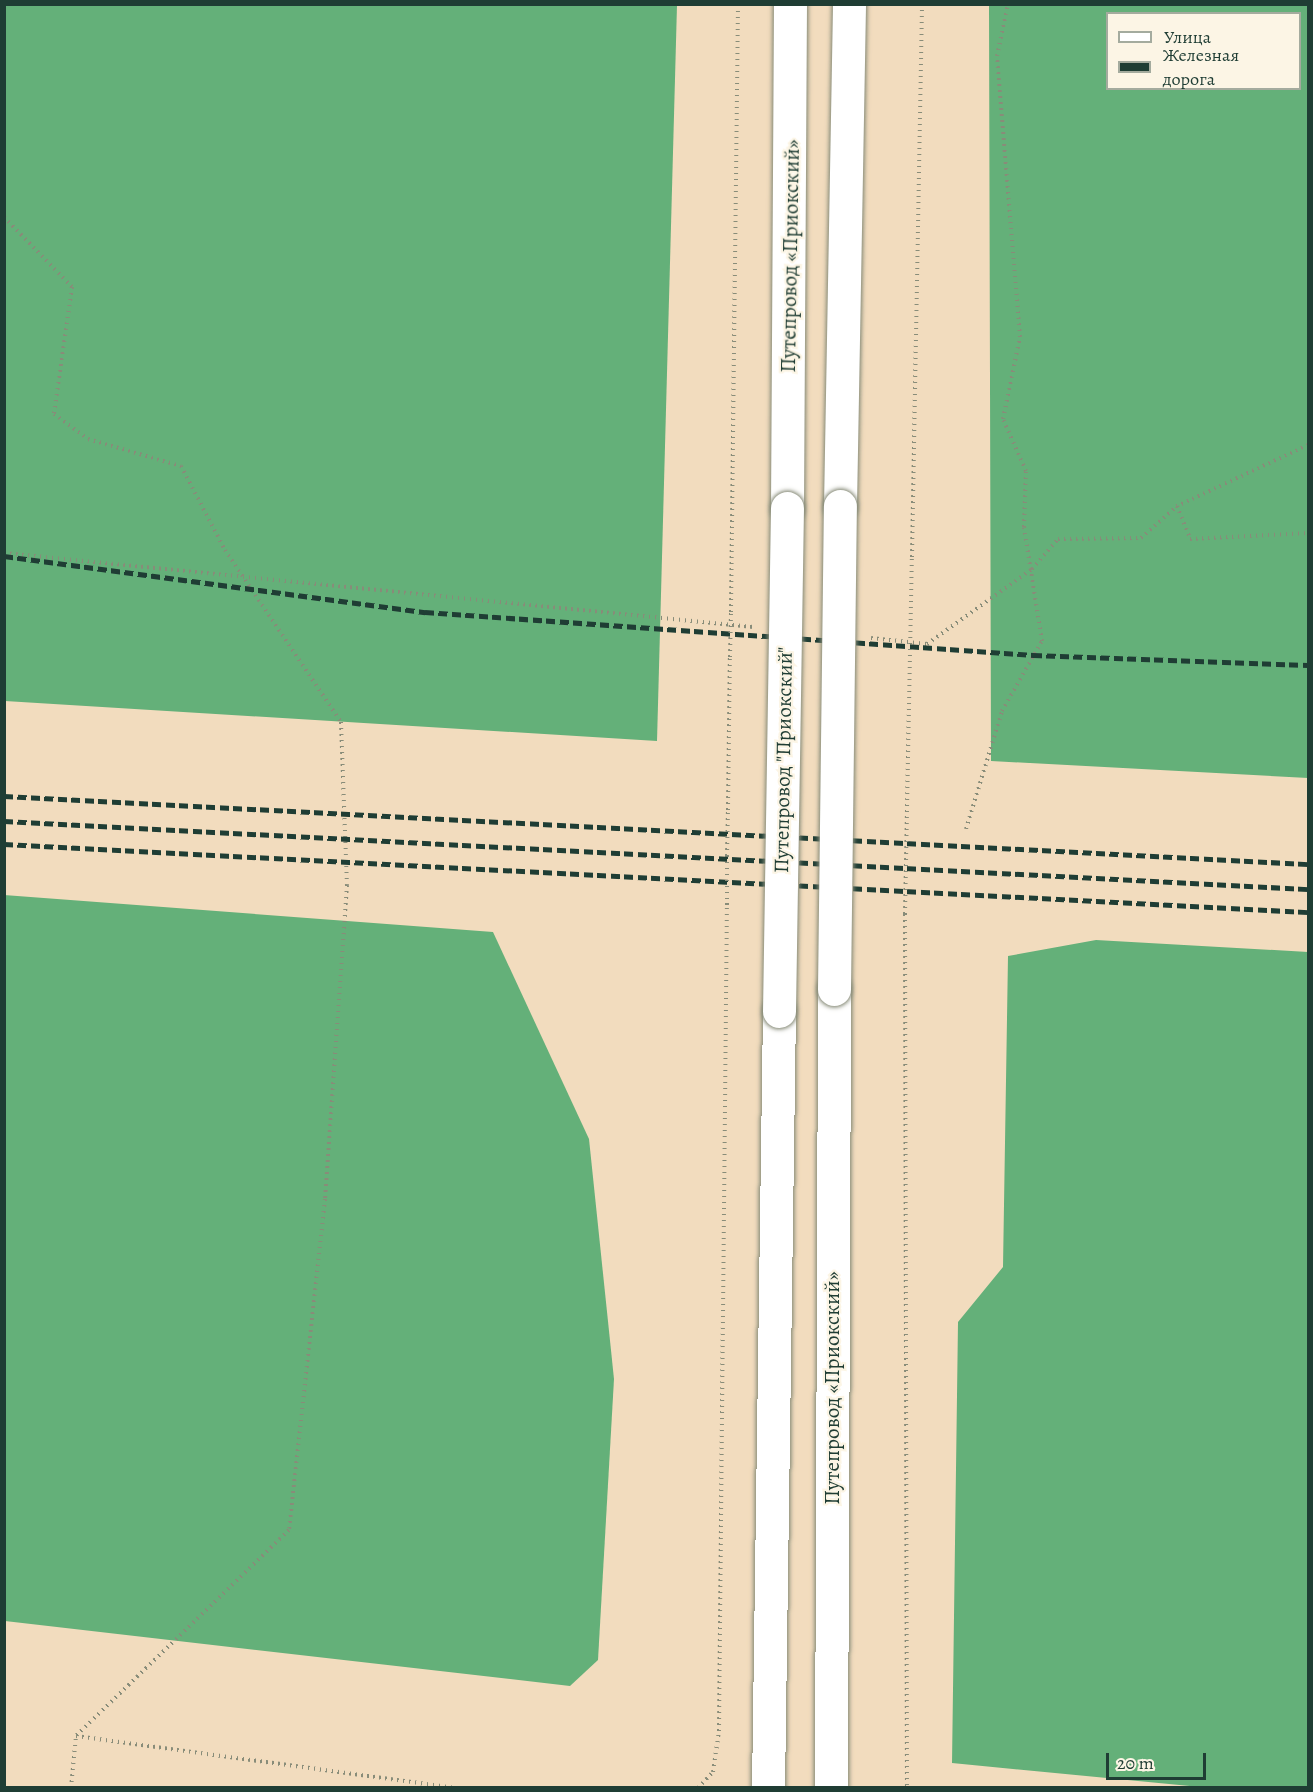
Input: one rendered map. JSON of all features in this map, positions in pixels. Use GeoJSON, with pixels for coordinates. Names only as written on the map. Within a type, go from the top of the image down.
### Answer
{"type":"FeatureCollection","features":[{"type":"Feature","properties":{"kind":"main road","name":"Путепровод «Приокский»"},"geometry":{"type":"LineString","coordinates":[[787,508],[790,4]]}},
{"type":"Feature","properties":{"kind":"main road","name":"Путепровод «Приокский»"},"geometry":{"type":"LineString","coordinates":[[831,1788],[834,989],[849,4]]}},
{"type":"Feature","properties":{"kind":"main road","name":"Путепровод \"Приокский\""},"geometry":{"type":"LineString","coordinates":[[768,1788],[787,508]]}},
{"type":"Feature","properties":{"kind":"path"},"geometry":{"type":"LineString","coordinates":[[698,1788],[713,1772],[719,1731],[738,4]]}},
{"type":"Feature","properties":{"kind":"path"},"geometry":{"type":"LineString","coordinates":[[907,1788],[904,1022],[922,4]]}},
{"type":"Feature","properties":{"kind":"path"},"geometry":{"type":"LineString","coordinates":[[966,829],[1002,711],[1042,641],[1024,527],[1026,471],[1002,419],[1020,337],[997,56],[1008,4]]}},
{"type":"Feature","properties":{"kind":"path"},"geometry":{"type":"LineString","coordinates":[[4,217],[72,287],[54,414],[88,439],[181,466],[243,576],[341,722],[347,885],[326,1199],[289,1530],[76,1736],[70,1788]]}},
{"type":"Feature","properties":{"kind":"path"},"geometry":{"type":"LineString","coordinates":[[868,638],[927,644],[1032,569],[1058,539],[1141,538],[1177,506],[1308,445]]}},
{"type":"Feature","properties":{"kind":"path"},"geometry":{"type":"LineString","coordinates":[[1177,506],[1190,539],[1308,533]]}},
{"type":"Feature","properties":{"kind":"path"},"geometry":{"type":"LineString","coordinates":[[4,553],[762,628]]}},
{"type":"Feature","properties":{"kind":"path"},"geometry":{"type":"LineString","coordinates":[[76,1736],[457,1788]]}},
{"type":"Feature","properties":{"kind":"green space"},"geometry":{"type":"Polygon","coordinates":[[[4,5],[677,5],[657,741],[5,701],[4,5]]]}},
{"type":"Feature","properties":{"kind":"green space"},"geometry":{"type":"Polygon","coordinates":[[[989,5],[1308,5],[1308,778],[991,761],[989,5]]]}},
{"type":"Feature","properties":{"kind":"green space"},"geometry":{"type":"Polygon","coordinates":[[[4,895],[493,932],[589,1139],[614,1379],[598,1660],[570,1686],[5,1621],[4,895]]]}},
{"type":"Feature","properties":{"kind":"green space"},"geometry":{"type":"Polygon","coordinates":[[[1096,940],[1308,952],[1308,1787],[1200,1787],[952,1763],[958,1322],[1003,1267],[1008,956],[1096,940]]]}},
{"type":"Feature","properties":{"kind":"railway"},"geometry":{"type":"LineString","coordinates":[[4,556],[425,612],[1033,655],[1308,665]]}},
{"type":"Feature","properties":{"kind":"railway"},"geometry":{"type":"LineString","coordinates":[[4,796],[1308,864]]}},
{"type":"Feature","properties":{"kind":"railway"},"geometry":{"type":"LineString","coordinates":[[4,821],[1308,889]]}},
{"type":"Feature","properties":{"kind":"railway"},"geometry":{"type":"LineString","coordinates":[[4,844],[1308,912]]}}]}
